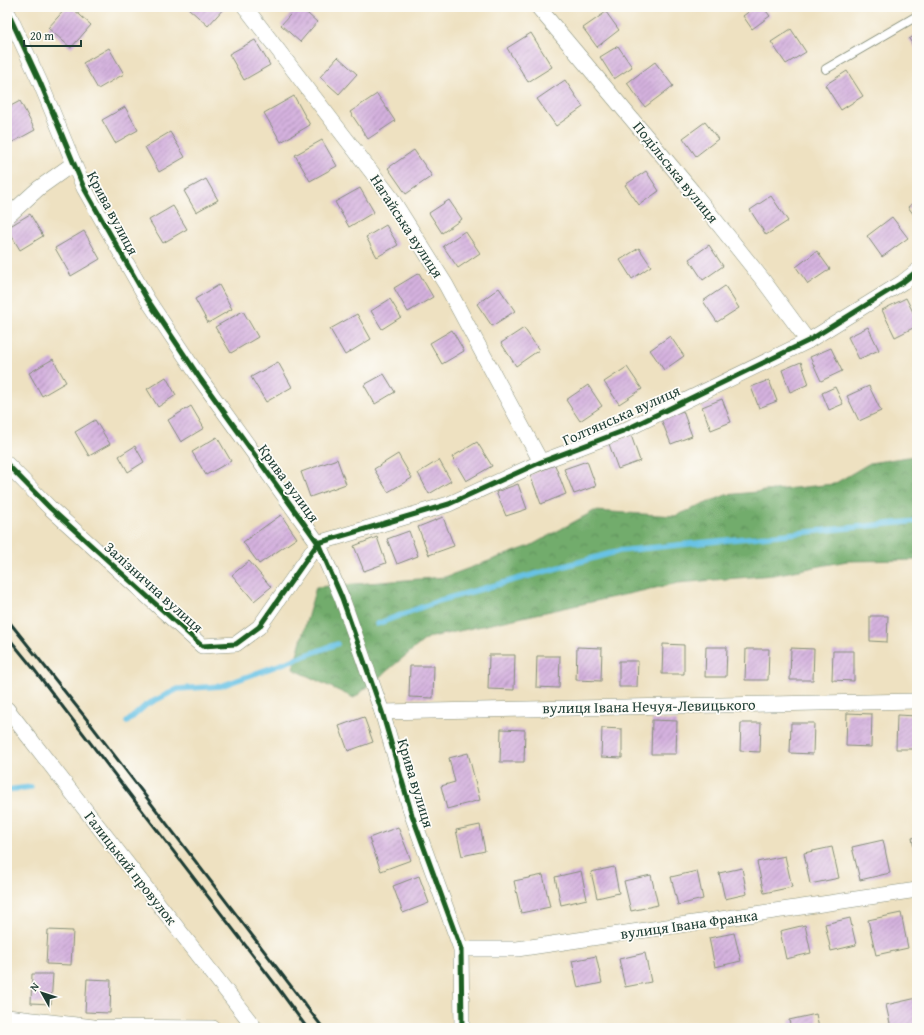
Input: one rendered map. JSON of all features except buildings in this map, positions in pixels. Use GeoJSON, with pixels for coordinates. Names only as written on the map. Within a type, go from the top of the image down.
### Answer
{"type":"FeatureCollection","features":[{"type":"Feature","properties":{"kind":"street","name":"Нагайська вулиця"},"geometry":{"type":"LineString","coordinates":[[245,7],[390,196],[446,285],[541,462]]}},
{"type":"Feature","properties":{"kind":"street","name":"Подільська вулиця"},"geometry":{"type":"LineString","coordinates":[[540,8],[764,280],[808,341]]}},
{"type":"Feature","properties":{"kind":"street","name":"Крива вулиця"},"geometry":{"type":"LineString","coordinates":[[7,13],[40,82],[84,188],[147,300],[199,377],[318,543],[342,598],[382,712],[412,815],[460,949],[462,1028]]}},
{"type":"Feature","properties":{"kind":"street"},"geometry":{"type":"LineString","coordinates":[[7,216],[39,188],[74,163]]}},
{"type":"Feature","properties":{"kind":"street","name":"Голтянська вулиця"},"geometry":{"type":"LineString","coordinates":[[318,543],[449,504],[541,462],[623,430],[808,341],[917,271]]}},
{"type":"Feature","properties":{"kind":"street","name":"Залізнична вулиця"},"geometry":{"type":"LineString","coordinates":[[7,464],[50,508],[202,646],[236,644],[259,627],[318,543]]}},
{"type":"Feature","properties":{"kind":"street","name":"вулиця Івана Нечуя-Левицького"},"geometry":{"type":"LineString","coordinates":[[382,712],[917,701]]}},
{"type":"Feature","properties":{"kind":"street","name":"Галицький провулок"},"geometry":{"type":"LineString","coordinates":[[7,710],[255,1028]]}},
{"type":"Feature","properties":{"kind":"street","name":"вулиця Івана Франка"},"geometry":{"type":"LineString","coordinates":[[460,949],[517,949],[917,890]]}},
{"type":"Feature","properties":{"kind":"street"},"geometry":{"type":"LineString","coordinates":[[7,1017],[94,1027],[213,1028]]}},
{"type":"Feature","properties":{"kind":"lane"},"geometry":{"type":"LineString","coordinates":[[826,69],[917,16]]}},
{"type":"Feature","properties":{"kind":"green space"},"geometry":{"type":"Polygon","coordinates":[[[914,456],[917,457],[917,560],[847,561],[773,575],[678,583],[427,638],[354,698],[293,669],[316,587],[445,577],[530,546],[594,511],[675,516],[726,495],[834,484],[870,463],[914,456]]]}},
{"type":"Feature","properties":{"kind":"waterway"},"geometry":{"type":"LineString","coordinates":[[377,624],[438,601],[619,551],[917,521]]}},
{"type":"Feature","properties":{"kind":"waterway"},"geometry":{"type":"LineString","coordinates":[[127,722],[146,705],[178,689],[221,686],[337,644]]}},
{"type":"Feature","properties":{"kind":"waterway"},"geometry":{"type":"LineString","coordinates":[[7,790],[31,787]]}},
{"type":"Feature","properties":{"kind":"railway"},"geometry":{"type":"LineString","coordinates":[[7,619],[85,717],[323,1028]]}},
{"type":"Feature","properties":{"kind":"railway"},"geometry":{"type":"LineString","coordinates":[[7,636],[275,984],[307,1028]]}},
{"type":"Feature","properties":{"kind":"cycle path"},"geometry":{"type":"LineString","coordinates":[[7,13],[40,82],[84,188],[147,299],[199,377],[318,543],[342,598],[382,712],[412,815],[461,949],[462,1028]]}},
{"type":"Feature","properties":{"kind":"cycle path"},"geometry":{"type":"LineString","coordinates":[[7,464],[50,508],[202,646],[236,644],[259,627],[318,543],[449,504],[541,462],[623,431],[808,341],[903,282],[917,271]]}}]}
